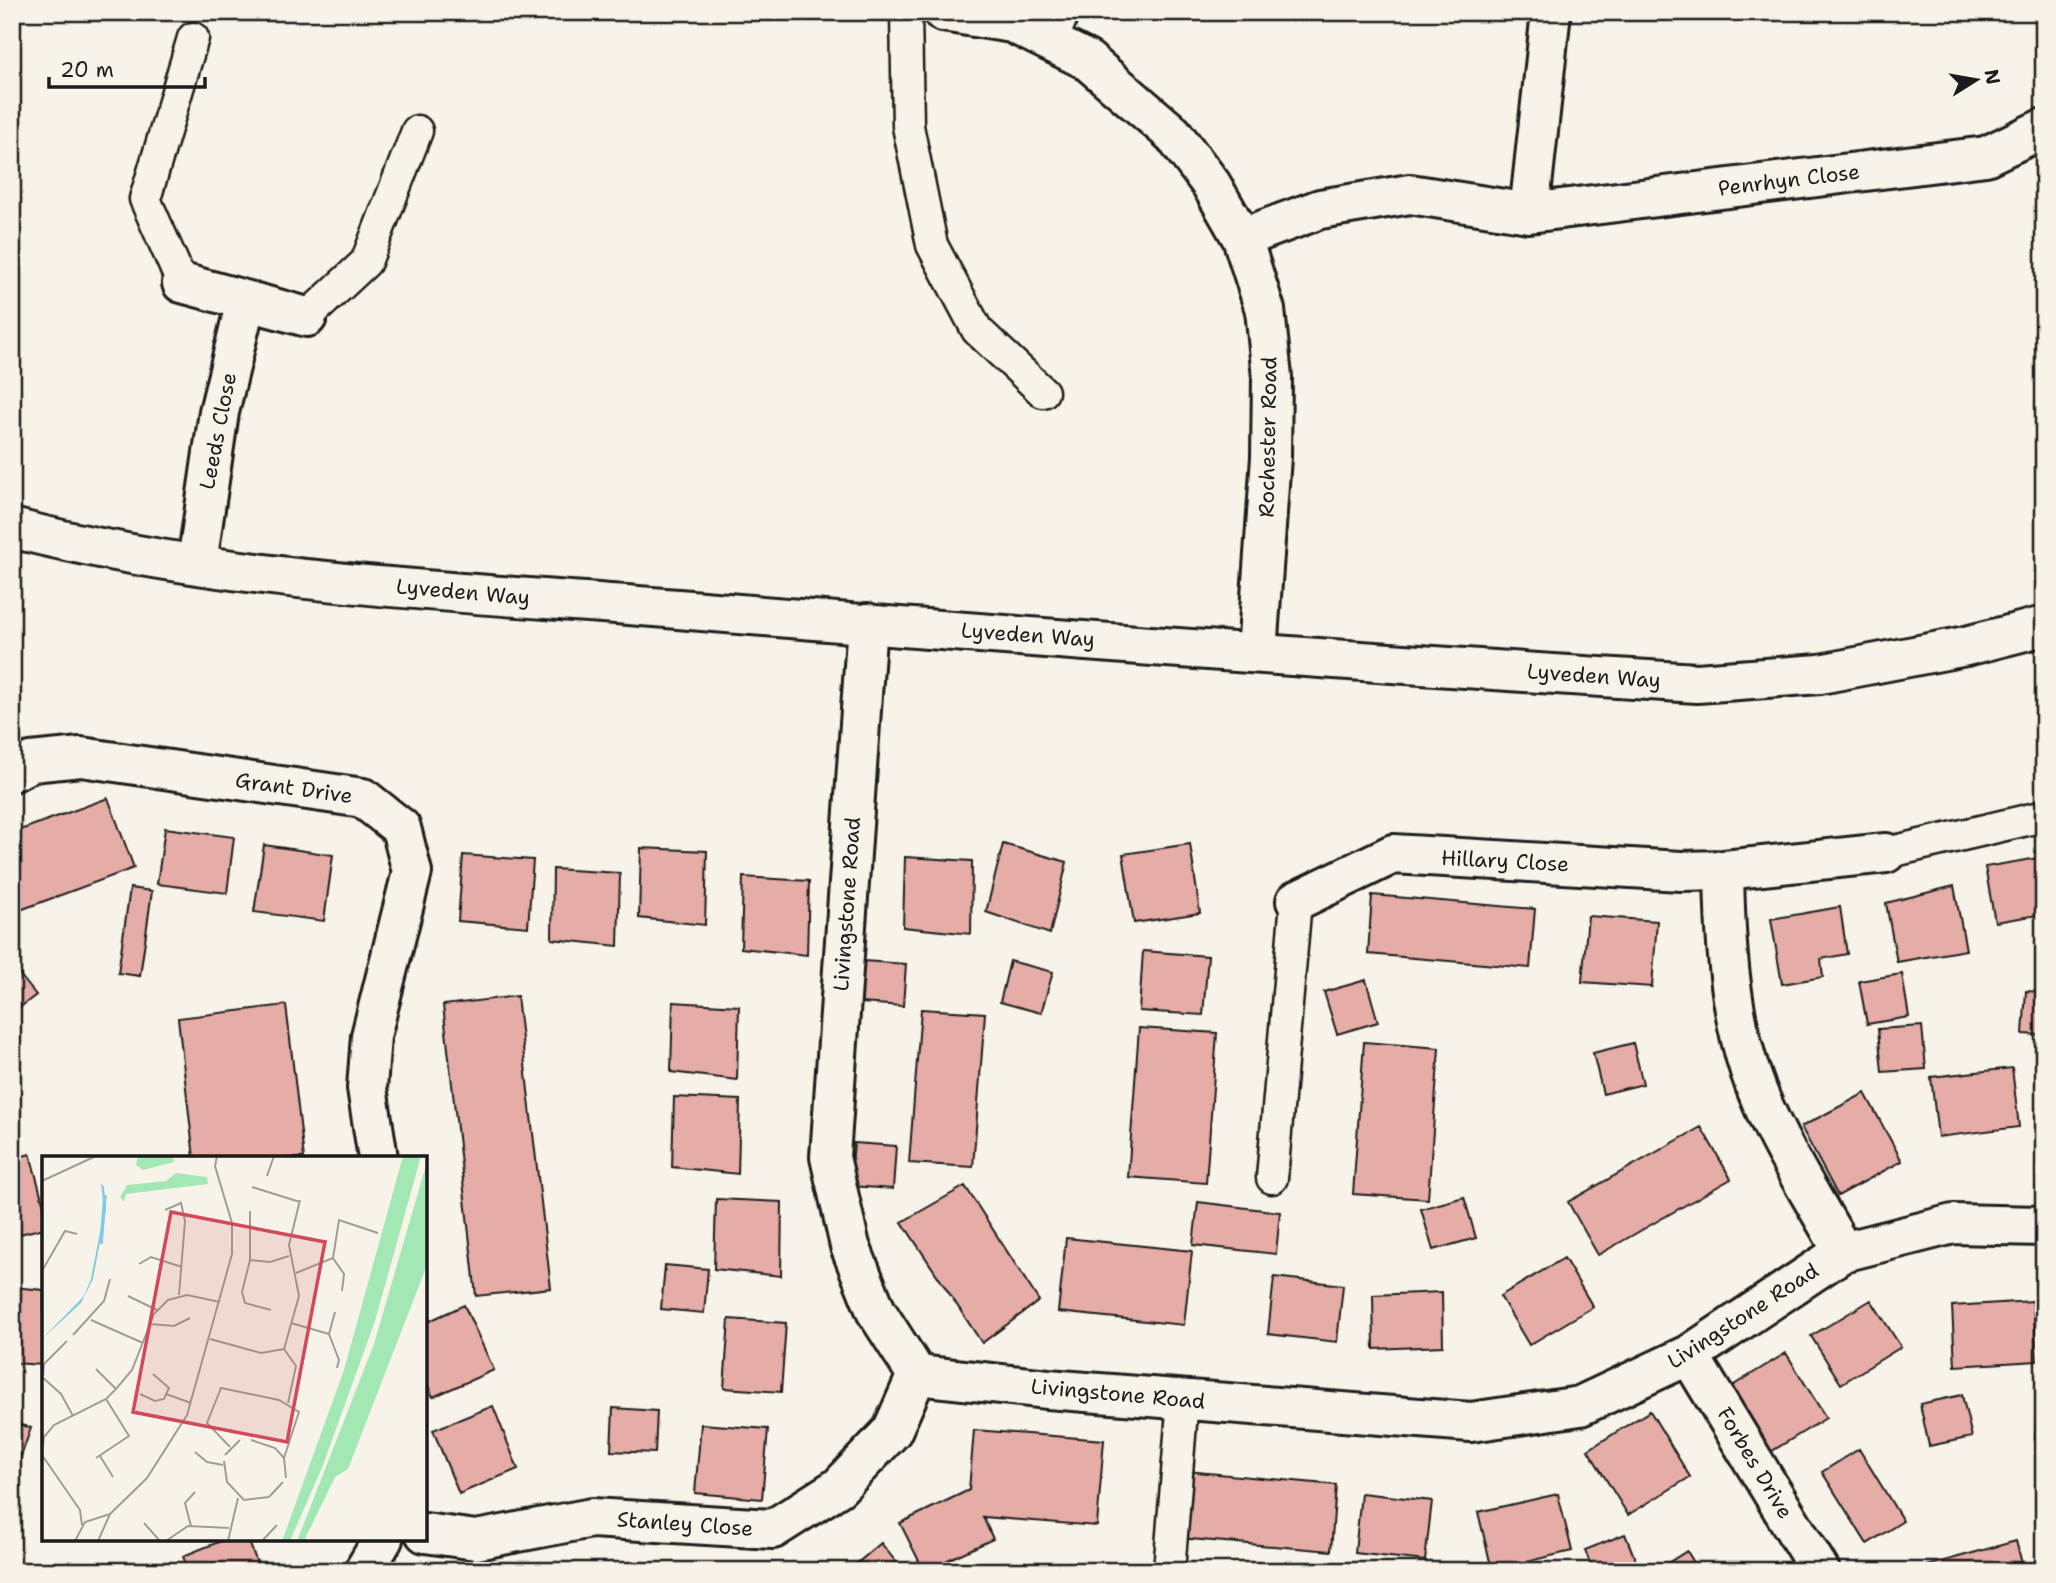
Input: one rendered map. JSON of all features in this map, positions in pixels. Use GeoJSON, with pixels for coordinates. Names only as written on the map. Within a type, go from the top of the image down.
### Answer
{"type":"FeatureCollection","features":[{"type":"Feature","properties":{"kind":"street","name":"Rochester Road"},"geometry":{"type":"LineString","coordinates":[[943,12],[1057,27],[1087,60],[1172,134],[1211,184],[1242,238],[1265,310],[1272,377],[1271,457],[1257,652]]}},
{"type":"Feature","properties":{"kind":"street"},"geometry":{"type":"LineString","coordinates":[[1529,213],[1551,12]]}},
{"type":"Feature","properties":{"kind":"street","name":"Penrhyn Close"},"geometry":{"type":"LineString","coordinates":[[1242,238],[1320,209],[1410,194],[1529,213],[1986,156],[2044,128]]}},
{"type":"Feature","properties":{"kind":"street"},"geometry":{"type":"LineString","coordinates":[[182,284],[307,317]]}},
{"type":"Feature","properties":{"kind":"street","name":"Leeds Close"},"geometry":{"type":"LineString","coordinates":[[197,564],[219,412],[246,301]]}},
{"type":"Feature","properties":{"kind":"street","name":"Lyveden Way"},"geometry":{"type":"LineString","coordinates":[[12,528],[68,543],[303,579],[1696,683],[1833,672],[1966,646],[2044,626]]}},
{"type":"Feature","properties":{"kind":"street","name":"Livingstone Road"},"geometry":{"type":"LineString","coordinates":[[867,623],[830,1157],[850,1246],[871,1300],[917,1375],[1471,1422],[1580,1406],[1689,1355],[1843,1252],[1953,1224],[2044,1226]]}},
{"type":"Feature","properties":{"kind":"street","name":"Grant Drive"},"geometry":{"type":"LineString","coordinates":[[12,772],[31,762],[81,757],[363,798],[401,828],[412,872],[371,1036],[368,1075],[377,1156]]}},
{"type":"Feature","properties":{"kind":"street","name":"Hillary Close"},"geometry":{"type":"LineString","coordinates":[[1296,901],[1393,854],[1681,871],[1724,870],[1886,853]]}},
{"type":"Feature","properties":{"kind":"street"},"geometry":{"type":"LineString","coordinates":[[1724,870],[1734,1014],[1750,1072],[1773,1125],[1843,1252]]}},
{"type":"Feature","properties":{"kind":"street","name":"Forbes Drive"},"geometry":{"type":"LineString","coordinates":[[1689,1355],[1820,1571]]}},
{"type":"Feature","properties":{"kind":"street","name":"Stanley Close"},"geometry":{"type":"LineString","coordinates":[[427,1532],[476,1541],[592,1518],[773,1529],[839,1487],[892,1431],[917,1375]]}},
{"type":"Feature","properties":{"kind":"street"},"geometry":{"type":"LineString","coordinates":[[363,1571],[382,1541]]}},
{"type":"Feature","properties":{"kind":"lane"},"geometry":{"type":"LineString","coordinates":[[906,12],[908,126],[932,245],[977,330],[1043,393]]}},
{"type":"Feature","properties":{"kind":"lane"},"geometry":{"type":"LineString","coordinates":[[182,284],[145,199],[193,38]]}},
{"type":"Feature","properties":{"kind":"lane"},"geometry":{"type":"LineString","coordinates":[[307,317],[366,262],[417,131]]}},
{"type":"Feature","properties":{"kind":"lane","name":"Hillary Close"},"geometry":{"type":"LineString","coordinates":[[1886,853],[2044,816]]}},
{"type":"Feature","properties":{"kind":"lane"},"geometry":{"type":"LineString","coordinates":[[1272,1178],[1296,901]]}},
{"type":"Feature","properties":{"kind":"lane"},"geometry":{"type":"LineString","coordinates":[[1168,1571],[1182,1399]]}},
{"type":"Feature","properties":{"kind":"building"},"geometry":{"type":"Polygon","coordinates":[[[108,798],[134,868],[12,913],[12,833],[108,798]]]}},
{"type":"Feature","properties":{"kind":"building"},"geometry":{"type":"Polygon","coordinates":[[[165,828],[234,837],[227,893],[157,884],[165,828]]]}},
{"type":"Feature","properties":{"kind":"building"},"geometry":{"type":"Polygon","coordinates":[[[1003,844],[1067,862],[1050,934],[986,912],[1003,844]]]}},
{"type":"Feature","properties":{"kind":"building"},"geometry":{"type":"Polygon","coordinates":[[[1190,844],[1200,913],[1134,923],[1123,854],[1190,844]]]}},
{"type":"Feature","properties":{"kind":"building"},"geometry":{"type":"Polygon","coordinates":[[[264,845],[333,855],[324,921],[254,912],[264,845]]]}},
{"type":"Feature","properties":{"kind":"building"},"geometry":{"type":"Polygon","coordinates":[[[641,848],[707,851],[705,925],[639,918],[641,848]]]}},
{"type":"Feature","properties":{"kind":"building"},"geometry":{"type":"Polygon","coordinates":[[[463,855],[533,860],[528,927],[458,921],[463,855]]]}},
{"type":"Feature","properties":{"kind":"building"},"geometry":{"type":"Polygon","coordinates":[[[905,857],[972,861],[971,934],[903,927],[905,857]]]}},
{"type":"Feature","properties":{"kind":"building"},"geometry":{"type":"Polygon","coordinates":[[[2044,857],[2044,914],[1995,922],[1985,867],[2044,857]]]}},
{"type":"Feature","properties":{"kind":"building"},"geometry":{"type":"Polygon","coordinates":[[[553,869],[620,873],[618,946],[552,939],[553,869]]]}},
{"type":"Feature","properties":{"kind":"building"},"geometry":{"type":"Polygon","coordinates":[[[743,877],[809,881],[807,955],[741,948],[743,877]]]}},
{"type":"Feature","properties":{"kind":"building"},"geometry":{"type":"Polygon","coordinates":[[[1954,886],[1966,950],[1897,962],[1886,903],[1954,886]]]}},
{"type":"Feature","properties":{"kind":"building"},"geometry":{"type":"Polygon","coordinates":[[[130,888],[152,891],[140,976],[118,973],[130,888]]]}},
{"type":"Feature","properties":{"kind":"building"},"geometry":{"type":"Polygon","coordinates":[[[1372,895],[1535,909],[1530,968],[1368,954],[1372,895]]]}},
{"type":"Feature","properties":{"kind":"building"},"geometry":{"type":"Polygon","coordinates":[[[1840,907],[1847,954],[1821,959],[1823,977],[1782,984],[1771,919],[1840,907]]]}},
{"type":"Feature","properties":{"kind":"building"},"geometry":{"type":"Polygon","coordinates":[[[1588,916],[1657,921],[1652,987],[1582,982],[1588,916]]]}},
{"type":"Feature","properties":{"kind":"building"},"geometry":{"type":"Polygon","coordinates":[[[1143,951],[1208,956],[1203,1015],[1139,1011],[1143,951]]]}},
{"type":"Feature","properties":{"kind":"building"},"geometry":{"type":"Polygon","coordinates":[[[863,961],[906,964],[903,1006],[861,1003],[863,961]]]}},
{"type":"Feature","properties":{"kind":"building"},"geometry":{"type":"Polygon","coordinates":[[[1010,961],[1053,972],[1041,1013],[1000,1002],[1010,961]]]}},
{"type":"Feature","properties":{"kind":"building"},"geometry":{"type":"Polygon","coordinates":[[[12,965],[36,995],[18,1009],[12,1002],[12,965]]]}},
{"type":"Feature","properties":{"kind":"building"},"geometry":{"type":"Polygon","coordinates":[[[1902,974],[1909,1017],[1867,1024],[1859,981],[1902,974]]]}},
{"type":"Feature","properties":{"kind":"building"},"geometry":{"type":"Polygon","coordinates":[[[1366,980],[1378,1022],[1337,1034],[1324,992],[1366,980]]]}},
{"type":"Feature","properties":{"kind":"building"},"geometry":{"type":"Polygon","coordinates":[[[2026,991],[2044,992],[2044,1035],[2023,1034],[2026,991]]]}},
{"type":"Feature","properties":{"kind":"building"},"geometry":{"type":"Polygon","coordinates":[[[517,996],[551,1288],[476,1296],[443,1005],[517,996]]]}},
{"type":"Feature","properties":{"kind":"building"},"geometry":{"type":"Polygon","coordinates":[[[673,1002],[739,1006],[737,1080],[671,1072],[673,1002]]]}},
{"type":"Feature","properties":{"kind":"building"},"geometry":{"type":"Polygon","coordinates":[[[286,1005],[304,1156],[194,1156],[178,1018],[286,1005]]]}},
{"type":"Feature","properties":{"kind":"building"},"geometry":{"type":"Polygon","coordinates":[[[921,1009],[985,1013],[973,1167],[909,1163],[921,1009]]]}},
{"type":"Feature","properties":{"kind":"building"},"geometry":{"type":"Polygon","coordinates":[[[1922,1026],[1926,1069],[1882,1072],[1878,1029],[1922,1026]]]}},
{"type":"Feature","properties":{"kind":"building"},"geometry":{"type":"Polygon","coordinates":[[[1139,1028],[1217,1033],[1206,1183],[1128,1177],[1139,1028]]]}},
{"type":"Feature","properties":{"kind":"building"},"geometry":{"type":"Polygon","coordinates":[[[1364,1042],[1439,1048],[1428,1199],[1353,1194],[1364,1042]]]}},
{"type":"Feature","properties":{"kind":"building"},"geometry":{"type":"Polygon","coordinates":[[[1633,1043],[1643,1084],[1603,1094],[1593,1053],[1633,1043]]]}},
{"type":"Feature","properties":{"kind":"building"},"geometry":{"type":"Polygon","coordinates":[[[2012,1068],[2019,1127],[1938,1137],[1931,1077],[2012,1068]]]}},
{"type":"Feature","properties":{"kind":"building"},"geometry":{"type":"Polygon","coordinates":[[[1865,1093],[1902,1161],[1838,1196],[1801,1127],[1865,1093]]]}},
{"type":"Feature","properties":{"kind":"building"},"geometry":{"type":"Polygon","coordinates":[[[674,1097],[740,1100],[738,1174],[672,1167],[674,1097]]]}},
{"type":"Feature","properties":{"kind":"building"},"geometry":{"type":"Polygon","coordinates":[[[1701,1127],[1731,1179],[1598,1255],[1568,1202],[1701,1127]]]}},
{"type":"Feature","properties":{"kind":"building"},"geometry":{"type":"Polygon","coordinates":[[[854,1143],[896,1146],[893,1189],[850,1186],[854,1143]]]}},
{"type":"Feature","properties":{"kind":"building"},"geometry":{"type":"Polygon","coordinates":[[[30,1154],[42,1199],[42,1228],[12,1236],[12,1159],[30,1154]]]}},
{"type":"Feature","properties":{"kind":"building"},"geometry":{"type":"Polygon","coordinates":[[[965,1186],[1039,1301],[982,1343],[902,1222],[965,1186]]]}},
{"type":"Feature","properties":{"kind":"building"},"geometry":{"type":"Polygon","coordinates":[[[1464,1197],[1476,1238],[1433,1250],[1421,1209],[1464,1197]]]}},
{"type":"Feature","properties":{"kind":"building"},"geometry":{"type":"Polygon","coordinates":[[[716,1199],[782,1202],[781,1276],[714,1269],[716,1199]]]}},
{"type":"Feature","properties":{"kind":"building"},"geometry":{"type":"Polygon","coordinates":[[[1198,1202],[1280,1212],[1276,1254],[1193,1245],[1198,1202]]]}},
{"type":"Feature","properties":{"kind":"building"},"geometry":{"type":"Polygon","coordinates":[[[1066,1238],[1192,1251],[1184,1325],[1058,1312],[1066,1238]]]}},
{"type":"Feature","properties":{"kind":"building"},"geometry":{"type":"Polygon","coordinates":[[[1564,1258],[1593,1307],[1529,1345],[1500,1296],[1564,1258]]]}},
{"type":"Feature","properties":{"kind":"building"},"geometry":{"type":"Polygon","coordinates":[[[665,1265],[708,1269],[704,1313],[661,1309],[665,1265]]]}},
{"type":"Feature","properties":{"kind":"building"},"geometry":{"type":"Polygon","coordinates":[[[1274,1277],[1343,1285],[1337,1342],[1268,1334],[1274,1277]]]}},
{"type":"Feature","properties":{"kind":"building"},"geometry":{"type":"Polygon","coordinates":[[[12,1287],[42,1290],[42,1365],[12,1363],[12,1287]]]}},
{"type":"Feature","properties":{"kind":"building"},"geometry":{"type":"Polygon","coordinates":[[[1442,1292],[1443,1346],[1374,1349],[1373,1295],[1442,1292]]]}},
{"type":"Feature","properties":{"kind":"building"},"geometry":{"type":"Polygon","coordinates":[[[1871,1300],[1901,1347],[1841,1384],[1811,1336],[1871,1300]]]}},
{"type":"Feature","properties":{"kind":"building"},"geometry":{"type":"Polygon","coordinates":[[[2033,1301],[2037,1361],[1955,1366],[1952,1306],[2033,1301]]]}},
{"type":"Feature","properties":{"kind":"building"},"geometry":{"type":"Polygon","coordinates":[[[464,1305],[494,1370],[433,1397],[427,1384],[427,1322],[464,1305]]]}},
{"type":"Feature","properties":{"kind":"building"},"geometry":{"type":"Polygon","coordinates":[[[729,1319],[786,1323],[781,1392],[724,1388],[729,1319]]]}},
{"type":"Feature","properties":{"kind":"building"},"geometry":{"type":"Polygon","coordinates":[[[1786,1353],[1826,1418],[1764,1456],[1724,1391],[1786,1353]]]}},
{"type":"Feature","properties":{"kind":"building"},"geometry":{"type":"Polygon","coordinates":[[[1962,1395],[1972,1437],[1929,1446],[1920,1404],[1962,1395]]]}},
{"type":"Feature","properties":{"kind":"building"},"geometry":{"type":"Polygon","coordinates":[[[2038,1395],[2044,1395],[2044,1439],[2035,1438],[2038,1395]]]}},
{"type":"Feature","properties":{"kind":"building"},"geometry":{"type":"Polygon","coordinates":[[[493,1406],[518,1469],[459,1494],[433,1430],[493,1406]]]}},
{"type":"Feature","properties":{"kind":"building"},"geometry":{"type":"Polygon","coordinates":[[[613,1408],[657,1411],[655,1453],[611,1451],[613,1408]]]}},
{"type":"Feature","properties":{"kind":"building"},"geometry":{"type":"Polygon","coordinates":[[[1650,1411],[1690,1477],[1628,1515],[1588,1450],[1650,1411]]]}},
{"type":"Feature","properties":{"kind":"building"},"geometry":{"type":"Polygon","coordinates":[[[12,1422],[31,1428],[12,1482],[12,1422]]]}},
{"type":"Feature","properties":{"kind":"building"},"geometry":{"type":"Polygon","coordinates":[[[701,1424],[768,1429],[762,1499],[695,1493],[701,1424]]]}},
{"type":"Feature","properties":{"kind":"building"},"geometry":{"type":"Polygon","coordinates":[[[974,1430],[1104,1440],[1097,1526],[983,1517],[993,1539],[924,1571],[900,1523],[969,1490],[974,1430]]]}},
{"type":"Feature","properties":{"kind":"building"},"geometry":{"type":"Polygon","coordinates":[[[1859,1449],[1903,1521],[1867,1544],[1822,1472],[1859,1449]]]}},
{"type":"Feature","properties":{"kind":"building"},"geometry":{"type":"Polygon","coordinates":[[[1186,1471],[1336,1485],[1331,1551],[1179,1538],[1186,1471]]]}},
{"type":"Feature","properties":{"kind":"building"},"geometry":{"type":"Polygon","coordinates":[[[1361,1493],[1432,1501],[1425,1561],[1355,1553],[1361,1493]]]}},
{"type":"Feature","properties":{"kind":"building"},"geometry":{"type":"Polygon","coordinates":[[[1558,1494],[1572,1551],[1492,1570],[1478,1512],[1558,1494]]]}},
{"type":"Feature","properties":{"kind":"building"},"geometry":{"type":"Polygon","coordinates":[[[1625,1534],[1640,1571],[1593,1571],[1585,1550],[1625,1534]]]}},
{"type":"Feature","properties":{"kind":"building"},"geometry":{"type":"Polygon","coordinates":[[[221,1541],[249,1541],[260,1571],[188,1571],[183,1556],[221,1541]]]}},
{"type":"Feature","properties":{"kind":"building"},"geometry":{"type":"Polygon","coordinates":[[[2016,1541],[2024,1571],[1908,1571],[2016,1541]]]}},
{"type":"Feature","properties":{"kind":"building"},"geometry":{"type":"Polygon","coordinates":[[[881,1543],[903,1571],[848,1571],[881,1543]]]}},
{"type":"Feature","properties":{"kind":"building"},"geometry":{"type":"Polygon","coordinates":[[[1687,1551],[1699,1571],[1655,1571],[1687,1551]]]}}]}
